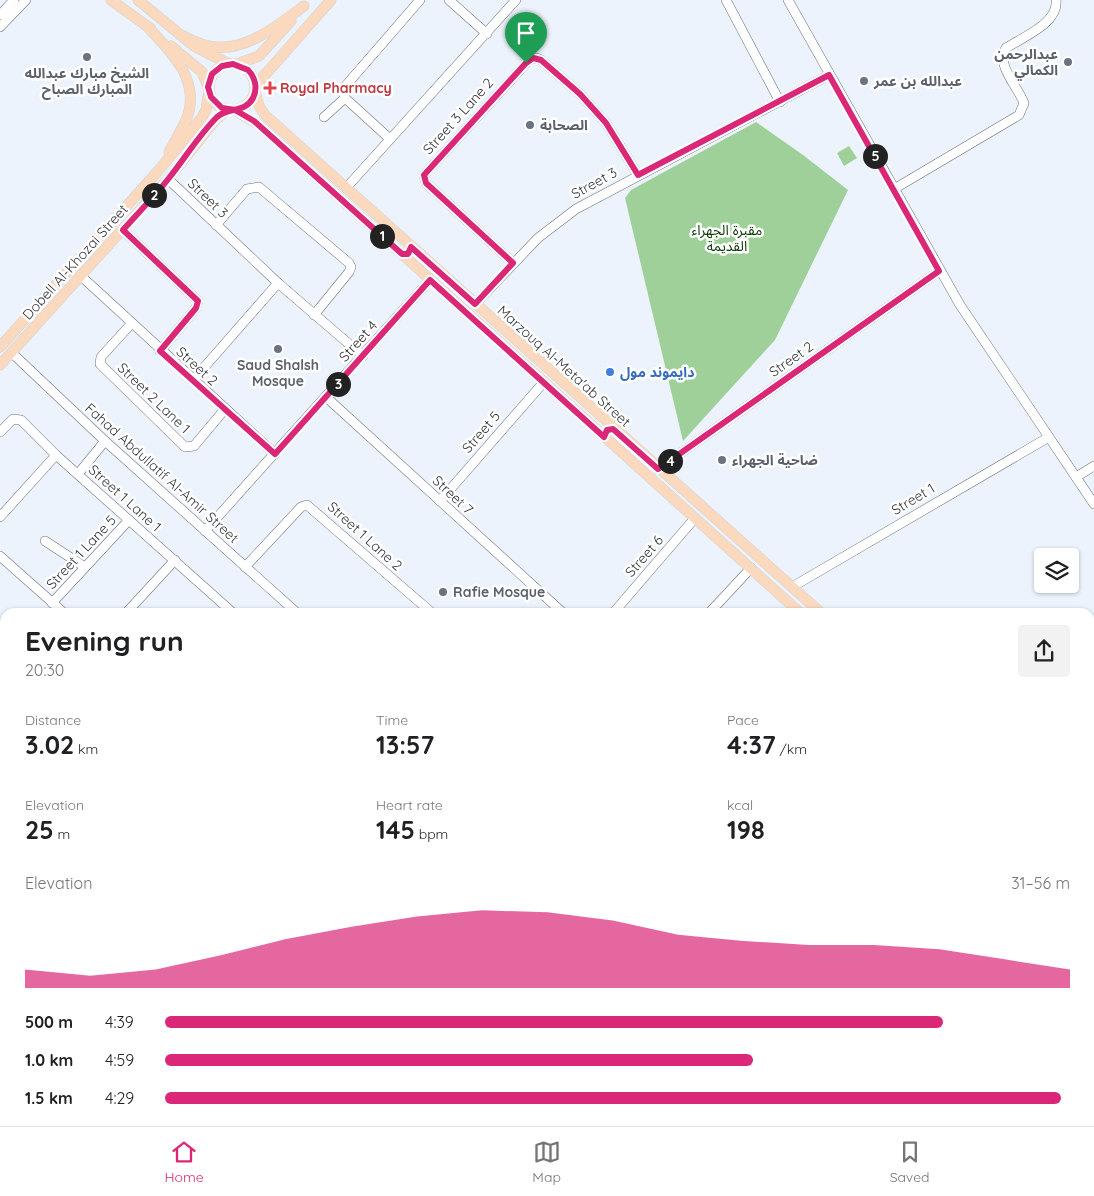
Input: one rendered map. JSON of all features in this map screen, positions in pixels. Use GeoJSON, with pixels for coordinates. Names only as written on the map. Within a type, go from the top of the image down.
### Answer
{"type":"FeatureCollection","features":[{"type":"Feature","properties":{"kind":"main road"},"geometry":{"type":"LineString","coordinates":[[111,0],[146,25],[202,72],[218,106],[231,110],[250,102],[255,89],[328,2]]}},
{"type":"Feature","properties":{"kind":"main road"},"geometry":{"type":"LineString","coordinates":[[138,0],[205,53],[252,74],[255,89]]}},
{"type":"Feature","properties":{"kind":"main road"},"geometry":{"type":"LineString","coordinates":[[209,89],[210,80],[217,69],[259,56],[307,3]]}},
{"type":"Feature","properties":{"kind":"main road"},"geometry":{"type":"LineString","coordinates":[[179,34],[213,47],[235,44],[270,31],[307,3]]}},
{"type":"Feature","properties":{"kind":"main road"},"geometry":{"type":"LineString","coordinates":[[146,25],[180,65],[190,84],[186,118],[159,170]]}},
{"type":"Feature","properties":{"kind":"main road","name":"Dobell Al-Khozai Street"},"geometry":{"type":"LineString","coordinates":[[0,347],[42,298],[159,170],[201,119],[206,110],[209,89]]}},
{"type":"Feature","properties":{"kind":"main road","name":"Marzouq Al-Meta'ab Street"},"geometry":{"type":"LineString","coordinates":[[255,89],[259,106],[265,115],[613,429],[816,608]]}},
{"type":"Feature","properties":{"kind":"main road","name":"Marzouq Al-Meta'ab Street"},"geometry":{"type":"LineString","coordinates":[[231,110],[259,125],[795,608]]}},
{"type":"Feature","properties":{"kind":"main road","name":"Dobell Al-Khozai Street"},"geometry":{"type":"LineString","coordinates":[[0,365],[168,180],[216,119],[231,110]]}},
{"type":"Feature","properties":{"kind":"main road"},"geometry":{"type":"LineString","coordinates":[[402,254],[408,254],[411,247]]}},
{"type":"Feature","properties":{"kind":"main road"},"geometry":{"type":"LineString","coordinates":[[417,268],[420,260],[425,260]]}},
{"type":"Feature","properties":{"kind":"main road"},"geometry":{"type":"LineString","coordinates":[[42,298],[44,306],[53,308]]}},
{"type":"Feature","properties":{"kind":"main road"},"geometry":{"type":"LineString","coordinates":[[30,312],[38,315],[40,321]]}},
{"type":"Feature","properties":{"kind":"main road"},"geometry":{"type":"LineString","coordinates":[[590,424],[598,422],[599,416]]}},
{"type":"Feature","properties":{"kind":"main road"},"geometry":{"type":"LineString","coordinates":[[604,437],[607,430],[613,429]]}},
{"type":"Feature","properties":{"kind":"street"},"geometry":{"type":"LineString","coordinates":[[0,15],[14,0]]}},
{"type":"Feature","properties":{"kind":"street"},"geometry":{"type":"LineString","coordinates":[[0,28],[26,0]]}},
{"type":"Feature","properties":{"kind":"street"},"geometry":{"type":"LineString","coordinates":[[390,139],[342,94],[344,86],[420,0]]}},
{"type":"Feature","properties":{"kind":"street"},"geometry":{"type":"LineString","coordinates":[[449,0],[487,34]]}},
{"type":"Feature","properties":{"kind":"street"},"geometry":{"type":"LineString","coordinates":[[346,188],[516,0]]}},
{"type":"Feature","properties":{"kind":"street"},"geometry":{"type":"LineString","coordinates":[[726,0],[780,102]]}},
{"type":"Feature","properties":{"kind":"street"},"geometry":{"type":"LineString","coordinates":[[788,0],[939,271],[1094,504]]}},
{"type":"Feature","properties":{"kind":"street"},"geometry":{"type":"LineString","coordinates":[[894,189],[1019,115],[1024,103],[1004,64],[1004,53],[1006,48],[1049,20],[1055,13],[1056,0]]}},
{"type":"Feature","properties":{"kind":"street","name":"Street 3 Lane 2"},"geometry":{"type":"LineString","coordinates":[[513,263],[426,183],[424,175],[529,60],[537,58],[541,60],[587,102],[606,123],[638,175]]}},
{"type":"Feature","properties":{"kind":"street","name":"Street 3"},"geometry":{"type":"LineString","coordinates":[[475,304],[513,263],[565,216],[638,175],[829,75]]}},
{"type":"Feature","properties":{"kind":"street"},"geometry":{"type":"LineString","coordinates":[[324,117],[345,98]]}},
{"type":"Feature","properties":{"kind":"street","name":"Street 3"},"geometry":{"type":"LineString","coordinates":[[168,180],[278,283],[363,356]]}},
{"type":"Feature","properties":{"kind":"street"},"geometry":{"type":"LineString","coordinates":[[216,225],[248,189],[259,187],[349,263],[351,267],[349,272],[314,315]]}},
{"type":"Feature","properties":{"kind":"street"},"geometry":{"type":"LineString","coordinates":[[123,230],[198,301],[196,308],[160,351]]}},
{"type":"Feature","properties":{"kind":"street","name":"Street 2"},"geometry":{"type":"LineString","coordinates":[[658,469],[939,271]]}},
{"type":"Feature","properties":{"kind":"street","name":"Street 2"},"geometry":{"type":"LineString","coordinates":[[81,276],[160,351],[275,454]]}},
{"type":"Feature","properties":{"kind":"street","name":"Street 4"},"geometry":{"type":"LineString","coordinates":[[205,531],[430,280]]}},
{"type":"Feature","properties":{"kind":"street"},"geometry":{"type":"LineString","coordinates":[[192,380],[278,283]]}},
{"type":"Feature","properties":{"kind":"street","name":"Street 2 Lane 1"},"geometry":{"type":"LineString","coordinates":[[131,324],[101,357],[100,364],[185,447],[194,446],[225,409]]}},
{"type":"Feature","properties":{"kind":"street","name":"Fahad Abdullatif Al-Amir Street"},"geometry":{"type":"LineString","coordinates":[[12,352],[105,441],[291,608]]}},
{"type":"Feature","properties":{"kind":"street","name":"Street 5"},"geometry":{"type":"LineString","coordinates":[[440,501],[544,382]]}},
{"type":"Feature","properties":{"kind":"street","name":"Street 7"},"geometry":{"type":"LineString","coordinates":[[326,396],[558,608]]}},
{"type":"Feature","properties":{"kind":"street","name":"Street 1 Lane 1"},"geometry":{"type":"LineString","coordinates":[[0,432],[11,420],[18,418],[56,455],[175,560],[224,608]]}},
{"type":"Feature","properties":{"kind":"street","name":"Street 1"},"geometry":{"type":"LineString","coordinates":[[792,587],[1049,437]]}},
{"type":"Feature","properties":{"kind":"street"},"geometry":{"type":"LineString","coordinates":[[78,474],[105,441]]}},
{"type":"Feature","properties":{"kind":"street"},"geometry":{"type":"LineString","coordinates":[[0,517],[56,455]]}},
{"type":"Feature","properties":{"kind":"street"},"geometry":{"type":"LineString","coordinates":[[1076,477],[1094,466]]}},
{"type":"Feature","properties":{"kind":"street","name":"Street 1 Lane 2"},"geometry":{"type":"LineString","coordinates":[[245,567],[301,506],[307,505],[423,608]]}},
{"type":"Feature","properties":{"kind":"street","name":"Street 6"},"geometry":{"type":"LineString","coordinates":[[617,608],[695,518]]}},
{"type":"Feature","properties":{"kind":"street","name":"Street 1 Lane 5"},"geometry":{"type":"LineString","coordinates":[[52,603],[129,520]]}},
{"type":"Feature","properties":{"kind":"street"},"geometry":{"type":"LineString","coordinates":[[45,540],[86,567]]}},
{"type":"Feature","properties":{"kind":"street"},"geometry":{"type":"LineString","coordinates":[[0,556],[58,608]]}},
{"type":"Feature","properties":{"kind":"street"},"geometry":{"type":"LineString","coordinates":[[131,608],[175,560]]}},
{"type":"Feature","properties":{"kind":"street"},"geometry":{"type":"LineString","coordinates":[[714,608],[751,568]]}},
{"type":"Feature","properties":{"kind":"green space","name":"مقبرة الجهراء القديمة"},"geometry":{"type":"Polygon","coordinates":[[[756,122],[848,190],[775,340],[683,441],[625,198],[631,190],[756,122]]]}},
{"type":"Feature","properties":{"kind":"green space"},"geometry":{"type":"Polygon","coordinates":[[[849,146],[857,158],[844,166],[837,153],[849,146]]]}},
{"type":"Feature","properties":{"kind":"place","name":"الشيخ مبارك عبدالله المبارك الصباح"},"geometry":{"type":"Point","coordinates":[87,57]}},
{"type":"Feature","properties":{"kind":"place","name":"عبدالرحمن الكمالي"},"geometry":{"type":"Point","coordinates":[1068,62]}},
{"type":"Feature","properties":{"kind":"place","name":"عبدالله بن عمر"},"geometry":{"type":"Point","coordinates":[864,81]}},
{"type":"Feature","properties":{"kind":"place","name":"Royal Pharmacy"},"geometry":{"type":"Point","coordinates":[270,88]}},
{"type":"Feature","properties":{"kind":"place","name":"الصحابة"},"geometry":{"type":"Point","coordinates":[530,125]}},
{"type":"Feature","properties":{"kind":"place","name":"Saud Shalsh Mosque"},"geometry":{"type":"Point","coordinates":[278,349]}},
{"type":"Feature","properties":{"kind":"place","name":"دايموند مول"},"geometry":{"type":"Point","coordinates":[610,372]}},
{"type":"Feature","properties":{"kind":"place","name":"ضاحية الجهراء"},"geometry":{"type":"Point","coordinates":[722,460]}},
{"type":"Feature","properties":{"kind":"place","name":"Rafie Mosque"},"geometry":{"type":"Point","coordinates":[443,592]}},
{"type":"Feature","properties":{"kind":"route"},"geometry":{"type":"LineString","coordinates":[[526,63],[424,175],[426,183],[513,263],[475,304],[411,247],[408,254],[402,254],[254,121],[235,110],[228,110],[218,106],[211,97],[208,87],[212,74],[217,69],[229,64],[236,64],[248,70],[252,74],[256,86],[253,98],[240,109],[228,110],[216,119],[168,180],[123,230],[198,301],[198,306],[160,351],[275,454],[430,280],[604,437],[607,430],[613,429],[658,469],[939,271],[829,75],[638,175],[606,123],[580,94],[541,60],[533,58],[526,63]]}}]}
